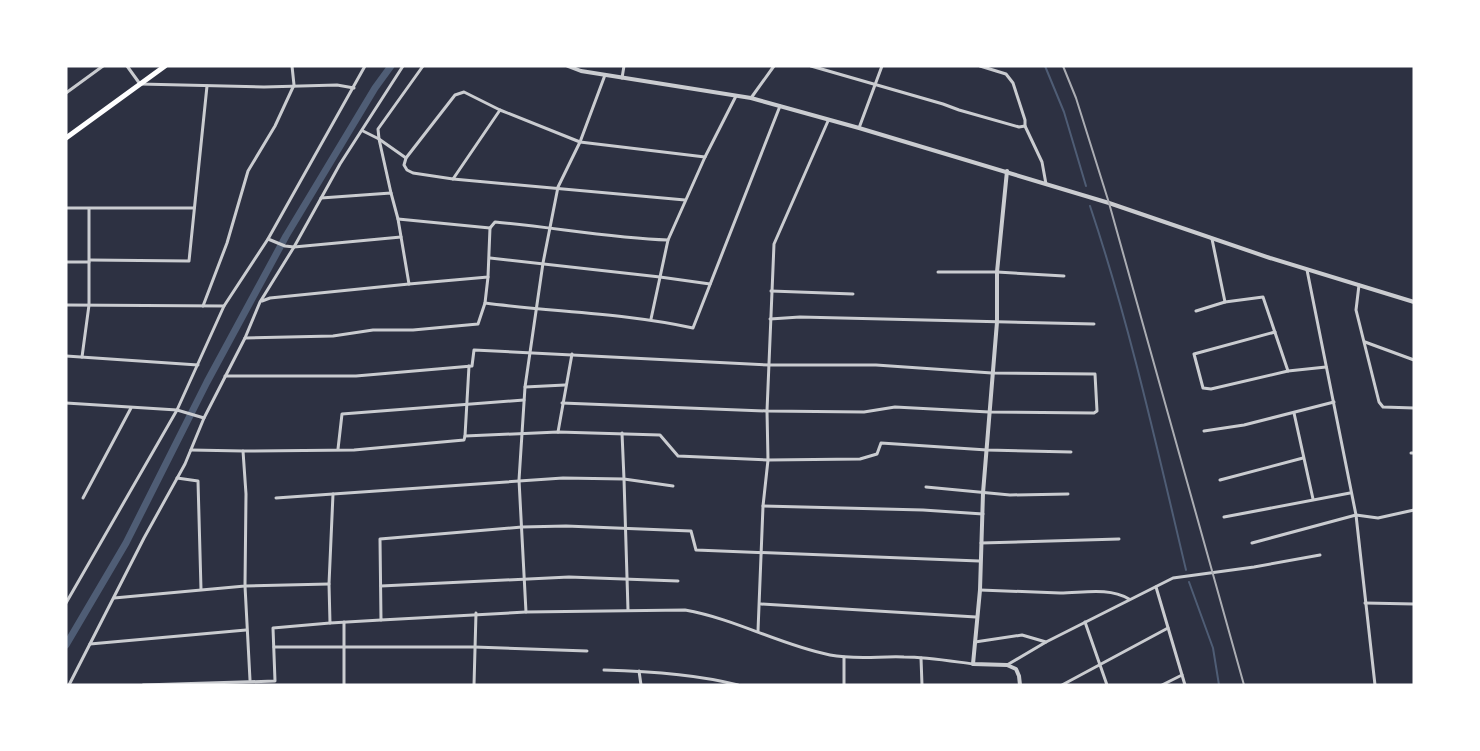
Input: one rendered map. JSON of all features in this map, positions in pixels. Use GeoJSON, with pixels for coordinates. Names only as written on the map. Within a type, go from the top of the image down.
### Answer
{"type":"FeatureCollection","features":[{"type":"Feature","properties":{"kind":"main road"},"geometry":{"type":"LineString","coordinates":[[66,138],[165,66]]}},
{"type":"Feature","properties":{"kind":"street"},"geometry":{"type":"LineString","coordinates":[[66,93],[103,66]]}},
{"type":"Feature","properties":{"kind":"street"},"geometry":{"type":"LineString","coordinates":[[127,66],[140,84],[337,85],[354,88]]}},
{"type":"Feature","properties":{"kind":"street"},"geometry":{"type":"LineString","coordinates":[[203,306],[227,243],[248,171],[275,126],[294,85],[292,66]]}},
{"type":"Feature","properties":{"kind":"street"},"geometry":{"type":"LineString","coordinates":[[66,603],[177,410],[224,306],[268,239],[365,66]]}},
{"type":"Feature","properties":{"kind":"street"},"geometry":{"type":"LineString","coordinates":[[69,685],[177,478],[260,302],[294,247],[340,164],[403,66]]}},
{"type":"Feature","properties":{"kind":"street"},"geometry":{"type":"LineString","coordinates":[[409,284],[398,219],[378,129],[423,66]]}},
{"type":"Feature","properties":{"kind":"street"},"geometry":{"type":"LineString","coordinates":[[568,66],[605,75],[751,98],[780,105],[828,121],[1007,171],[1212,239],[1414,302]]}},
{"type":"Feature","properties":{"kind":"street"},"geometry":{"type":"LineString","coordinates":[[622,78],[624,66]]}},
{"type":"Feature","properties":{"kind":"street"},"geometry":{"type":"LineString","coordinates":[[751,98],[774,66]]}},
{"type":"Feature","properties":{"kind":"street"},"geometry":{"type":"LineString","coordinates":[[811,66],[1019,127],[1025,126]]}},
{"type":"Feature","properties":{"kind":"street"},"geometry":{"type":"LineString","coordinates":[[859,128],[882,66]]}},
{"type":"Feature","properties":{"kind":"street"},"geometry":{"type":"LineString","coordinates":[[980,66],[1006,74],[1013,83],[1025,126],[1042,162],[1046,184]]}},
{"type":"Feature","properties":{"kind":"street"},"geometry":{"type":"LineString","coordinates":[[526,612],[519,480],[521,435],[525,387],[543,263],[558,188],[580,141],[605,75]]}},
{"type":"Feature","properties":{"kind":"street"},"geometry":{"type":"LineString","coordinates":[[66,262],[189,261],[207,86]]}},
{"type":"Feature","properties":{"kind":"street"},"geometry":{"type":"LineString","coordinates":[[685,200],[453,179],[413,173],[404,165],[406,158],[454,95],[464,92],[500,110],[580,141],[705,157]]}},
{"type":"Feature","properties":{"kind":"street"},"geometry":{"type":"LineString","coordinates":[[651,319],[668,240],[705,157],[736,96]]}},
{"type":"Feature","properties":{"kind":"street"},"geometry":{"type":"LineString","coordinates":[[485,303],[651,319],[693,328],[780,105]]}},
{"type":"Feature","properties":{"kind":"street"},"geometry":{"type":"LineString","coordinates":[[453,179],[500,110]]}},
{"type":"Feature","properties":{"kind":"street"},"geometry":{"type":"LineString","coordinates":[[758,631],[763,553],[763,506],[768,460],[767,411],[774,244],[828,121]]}},
{"type":"Feature","properties":{"kind":"street"},"geometry":{"type":"LineString","coordinates":[[363,131],[406,158]]}},
{"type":"Feature","properties":{"kind":"street"},"geometry":{"type":"LineString","coordinates":[[973,664],[980,590],[983,493],[997,322],[997,272],[1007,171]]}},
{"type":"Feature","properties":{"kind":"street"},"geometry":{"type":"LineString","coordinates":[[321,198],[391,193]]}},
{"type":"Feature","properties":{"kind":"street"},"geometry":{"type":"LineString","coordinates":[[66,208],[194,208]]}},
{"type":"Feature","properties":{"kind":"street"},"geometry":{"type":"LineString","coordinates":[[82,357],[89,305],[89,209]]}},
{"type":"Feature","properties":{"kind":"street"},"geometry":{"type":"LineString","coordinates":[[398,219],[490,228]]}},
{"type":"Feature","properties":{"kind":"street"},"geometry":{"type":"LineString","coordinates":[[245,338],[333,336],[374,330],[413,330],[478,324],[485,303],[490,258],[490,228],[495,222],[668,240]]}},
{"type":"Feature","properties":{"kind":"street"},"geometry":{"type":"LineString","coordinates":[[268,239],[294,247],[401,237]]}},
{"type":"Feature","properties":{"kind":"street"},"geometry":{"type":"LineString","coordinates":[[1212,239],[1225,302]]}},
{"type":"Feature","properties":{"kind":"street"},"geometry":{"type":"LineString","coordinates":[[490,258],[660,277],[710,285]]}},
{"type":"Feature","properties":{"kind":"street"},"geometry":{"type":"LineString","coordinates":[[1306,269],[1356,515],[1376,685]]}},
{"type":"Feature","properties":{"kind":"street"},"geometry":{"type":"LineString","coordinates":[[938,272],[997,272],[1064,276]]}},
{"type":"Feature","properties":{"kind":"street"},"geometry":{"type":"LineString","coordinates":[[260,302],[270,298],[488,277]]}},
{"type":"Feature","properties":{"kind":"street"},"geometry":{"type":"LineString","coordinates":[[1359,285],[1356,310],[1379,402],[1383,407],[1414,408]]}},
{"type":"Feature","properties":{"kind":"street"},"geometry":{"type":"LineString","coordinates":[[771,291],[853,294]]}},
{"type":"Feature","properties":{"kind":"street"},"geometry":{"type":"LineString","coordinates":[[1196,311],[1225,302],[1263,297],[1288,371]]}},
{"type":"Feature","properties":{"kind":"street"},"geometry":{"type":"LineString","coordinates":[[66,305],[224,306]]}},
{"type":"Feature","properties":{"kind":"street"},"geometry":{"type":"LineString","coordinates":[[770,318],[1094,324]]}},
{"type":"Feature","properties":{"kind":"street"},"geometry":{"type":"LineString","coordinates":[[1275,332],[1194,354],[1203,388],[1211,389],[1288,371],[1326,367]]}},
{"type":"Feature","properties":{"kind":"street"},"geometry":{"type":"LineString","coordinates":[[1365,342],[1414,360]]}},
{"type":"Feature","properties":{"kind":"street"},"geometry":{"type":"LineString","coordinates":[[225,376],[356,376],[472,366],[474,350],[769,365],[876,365],[992,373],[1095,374],[1097,411],[989,412],[895,407],[864,412],[767,411],[562,404]]}},
{"type":"Feature","properties":{"kind":"street"},"geometry":{"type":"LineString","coordinates":[[558,432],[572,354]]}},
{"type":"Feature","properties":{"kind":"street"},"geometry":{"type":"LineString","coordinates":[[66,357],[198,365]]}},
{"type":"Feature","properties":{"kind":"street"},"geometry":{"type":"LineString","coordinates":[[190,450],[338,450],[464,440],[469,366]]}},
{"type":"Feature","properties":{"kind":"street"},"geometry":{"type":"LineString","coordinates":[[525,387],[565,385]]}},
{"type":"Feature","properties":{"kind":"street"},"geometry":{"type":"LineString","coordinates":[[338,450],[342,414],[524,400]]}},
{"type":"Feature","properties":{"kind":"street"},"geometry":{"type":"LineString","coordinates":[[1204,431],[1244,425],[1334,402]]}},
{"type":"Feature","properties":{"kind":"street"},"geometry":{"type":"LineString","coordinates":[[66,403],[177,410],[204,418]]}},
{"type":"Feature","properties":{"kind":"street"},"geometry":{"type":"LineString","coordinates":[[83,498],[132,408]]}},
{"type":"Feature","properties":{"kind":"street"},"geometry":{"type":"LineString","coordinates":[[1294,413],[1313,499]]}},
{"type":"Feature","properties":{"kind":"street"},"geometry":{"type":"LineString","coordinates":[[465,436],[558,432],[660,435],[678,456],[768,460],[860,459],[877,454],[880,443],[987,450],[1071,452]]}},
{"type":"Feature","properties":{"kind":"street"},"geometry":{"type":"LineString","coordinates":[[622,433],[628,610]]}},
{"type":"Feature","properties":{"kind":"street"},"geometry":{"type":"LineString","coordinates":[[243,451],[246,494],[246,630],[250,680]]}},
{"type":"Feature","properties":{"kind":"street"},"geometry":{"type":"LineString","coordinates":[[1220,480],[1303,458]]}},
{"type":"Feature","properties":{"kind":"street"},"geometry":{"type":"LineString","coordinates":[[177,478],[198,481],[201,589]]}},
{"type":"Feature","properties":{"kind":"street"},"geometry":{"type":"LineString","coordinates":[[276,498],[562,478],[624,479],[673,486]]}},
{"type":"Feature","properties":{"kind":"street"},"geometry":{"type":"LineString","coordinates":[[926,487],[1010,495],[1068,494]]}},
{"type":"Feature","properties":{"kind":"street"},"geometry":{"type":"LineString","coordinates":[[1224,517],[1350,493]]}},
{"type":"Feature","properties":{"kind":"street"},"geometry":{"type":"LineString","coordinates":[[330,623],[329,584],[333,494]]}},
{"type":"Feature","properties":{"kind":"street"},"geometry":{"type":"LineString","coordinates":[[763,506],[923,510],[983,514]]}},
{"type":"Feature","properties":{"kind":"street"},"geometry":{"type":"LineString","coordinates":[[1252,543],[1356,515],[1378,518],[1414,510]]}},
{"type":"Feature","properties":{"kind":"street"},"geometry":{"type":"LineString","coordinates":[[381,620],[380,539],[522,527],[624,528],[691,531],[696,550],[980,561]]}},
{"type":"Feature","properties":{"kind":"street"},"geometry":{"type":"LineString","coordinates":[[981,543],[1119,539]]}},
{"type":"Feature","properties":{"kind":"street"},"geometry":{"type":"LineString","coordinates":[[1007,665],[1046,642],[1173,578],[1320,555]]}},
{"type":"Feature","properties":{"kind":"street"},"geometry":{"type":"LineString","coordinates":[[381,586],[569,577],[678,581]]}},
{"type":"Feature","properties":{"kind":"street"},"geometry":{"type":"LineString","coordinates":[[114,597],[245,586],[329,584]]}},
{"type":"Feature","properties":{"kind":"street"},"geometry":{"type":"LineString","coordinates":[[1156,587],[1185,685]]}},
{"type":"Feature","properties":{"kind":"street"},"geometry":{"type":"LineString","coordinates":[[980,590],[1063,593],[1100,591],[1119,593],[1129,599]]}},
{"type":"Feature","properties":{"kind":"street"},"geometry":{"type":"LineString","coordinates":[[1365,603],[1414,604]]}},
{"type":"Feature","properties":{"kind":"street"},"geometry":{"type":"LineString","coordinates":[[761,604],[976,617]]}},
{"type":"Feature","properties":{"kind":"street"},"geometry":{"type":"LineString","coordinates":[[143,685],[275,681],[273,628],[476,613],[686,610],[706,614],[806,649],[844,657],[921,658],[1007,665],[1016,669],[1020,685]]}},
{"type":"Feature","properties":{"kind":"street"},"geometry":{"type":"LineString","coordinates":[[474,685],[476,613]]}},
{"type":"Feature","properties":{"kind":"street"},"geometry":{"type":"LineString","coordinates":[[344,622],[344,685]]}},
{"type":"Feature","properties":{"kind":"street"},"geometry":{"type":"LineString","coordinates":[[1085,622],[1107,685]]}},
{"type":"Feature","properties":{"kind":"street"},"geometry":{"type":"LineString","coordinates":[[1062,685],[1099,663],[1168,628]]}},
{"type":"Feature","properties":{"kind":"street"},"geometry":{"type":"LineString","coordinates":[[90,644],[246,630]]}},
{"type":"Feature","properties":{"kind":"street"},"geometry":{"type":"LineString","coordinates":[[975,642],[1023,634],[1046,642]]}},
{"type":"Feature","properties":{"kind":"street"},"geometry":{"type":"LineString","coordinates":[[274,647],[474,647],[587,651]]}},
{"type":"Feature","properties":{"kind":"street"},"geometry":{"type":"LineString","coordinates":[[844,657],[844,685]]}},
{"type":"Feature","properties":{"kind":"street"},"geometry":{"type":"LineString","coordinates":[[921,658],[922,685]]}},
{"type":"Feature","properties":{"kind":"street"},"geometry":{"type":"LineString","coordinates":[[604,670],[639,671],[719,680],[738,685]]}},
{"type":"Feature","properties":{"kind":"street"},"geometry":{"type":"LineString","coordinates":[[639,671],[641,685]]}},
{"type":"Feature","properties":{"kind":"street"},"geometry":{"type":"LineString","coordinates":[[1162,685],[1182,675]]}},
{"type":"Feature","properties":{"kind":"waterway"},"geometry":{"type":"LineString","coordinates":[[66,645],[126,543],[207,382],[286,236],[375,88],[391,66]]}},
{"type":"Feature","properties":{"kind":"waterway"},"geometry":{"type":"LineString","coordinates":[[1045,66],[1064,112],[1086,186]]}},
{"type":"Feature","properties":{"kind":"waterway"},"geometry":{"type":"LineString","coordinates":[[1090,206],[1130,341],[1186,570]]}},
{"type":"Feature","properties":{"kind":"waterway"},"geometry":{"type":"LineString","coordinates":[[1189,582],[1213,648],[1219,685]]}},
{"type":"Feature","properties":{"kind":"railway"},"geometry":{"type":"LineString","coordinates":[[1063,66],[1076,98],[1109,203],[1244,685]]}}]}
